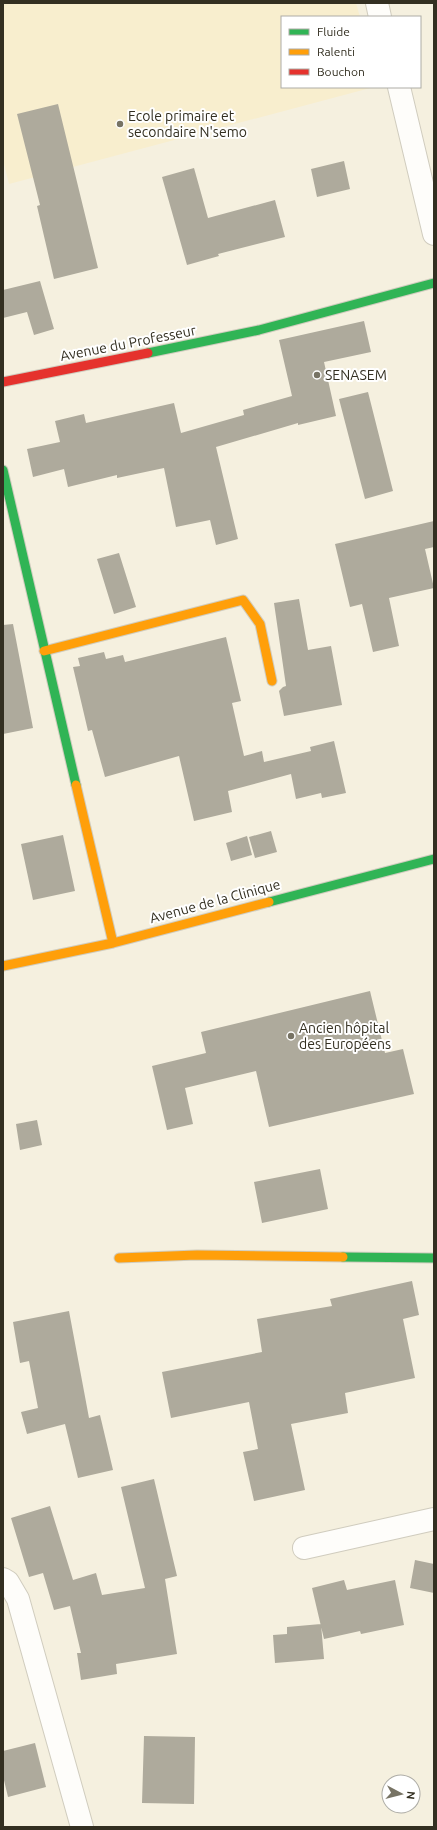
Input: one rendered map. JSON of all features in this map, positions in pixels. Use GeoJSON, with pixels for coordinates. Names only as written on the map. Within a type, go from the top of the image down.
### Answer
{"type":"FeatureCollection","features":[{"type":"Feature","properties":{"kind":"street"},"geometry":{"type":"LineString","coordinates":[[377,3],[380,16]]}},
{"type":"Feature","properties":{"kind":"street"},"geometry":{"type":"LineString","coordinates":[[399,88],[434,234]]}},
{"type":"Feature","properties":{"kind":"street","name":"Avenue du Professeur"},"geometry":{"type":"LineString","coordinates":[[3,382],[259,330],[434,283]]}},
{"type":"Feature","properties":{"kind":"street"},"geometry":{"type":"LineString","coordinates":[[3,470],[112,942]]}},
{"type":"Feature","properties":{"kind":"street"},"geometry":{"type":"LineString","coordinates":[[44,651],[244,600],[260,624],[272,681]]}},
{"type":"Feature","properties":{"kind":"street","name":"Avenue de la Clinique"},"geometry":{"type":"LineString","coordinates":[[3,966],[112,942],[434,859]]}},
{"type":"Feature","properties":{"kind":"street"},"geometry":{"type":"LineString","coordinates":[[119,1258],[197,1255],[434,1258]]}},
{"type":"Feature","properties":{"kind":"street"},"geometry":{"type":"LineString","coordinates":[[304,1548],[434,1520]]}},
{"type":"Feature","properties":{"kind":"street"},"geometry":{"type":"LineString","coordinates":[[3,1579],[8,1582],[18,1598],[82,1827]]}},
{"type":"Feature","properties":{"kind":"shaded area","name":"Ecole primaire et secondaire N'semo"},"geometry":{"type":"Polygon","coordinates":[[[3,3],[356,3],[360,16],[281,16],[281,88],[370,88],[9,184],[3,160],[3,3]]]}},
{"type":"Feature","properties":{"kind":"building"},"geometry":{"type":"Polygon","coordinates":[[[58,104],[98,268],[54,279],[37,206],[40,205],[17,114],[58,104]]]}},
{"type":"Feature","properties":{"kind":"building"},"geometry":{"type":"Polygon","coordinates":[[[344,161],[350,189],[317,197],[311,169],[344,161]]]}},
{"type":"Feature","properties":{"kind":"building"},"geometry":{"type":"Polygon","coordinates":[[[194,168],[208,218],[275,200],[285,237],[218,254],[219,256],[187,265],[162,177],[194,168]]]}},
{"type":"Feature","properties":{"kind":"building"},"geometry":{"type":"Polygon","coordinates":[[[40,281],[54,329],[34,335],[27,312],[3,318],[3,290],[40,281]]]}},
{"type":"Feature","properties":{"kind":"building"},"geometry":{"type":"Polygon","coordinates":[[[364,321],[371,352],[324,362],[336,416],[298,425],[298,423],[216,447],[238,539],[216,545],[210,520],[176,527],[164,468],[117,478],[117,475],[68,487],[64,469],[33,477],[27,449],[60,442],[55,421],[84,414],[86,423],[174,403],[181,433],[244,415],[243,410],[292,396],[279,340],[364,321]]]}},
{"type":"Feature","properties":{"kind":"building"},"geometry":{"type":"Polygon","coordinates":[[[368,392],[393,491],[365,499],[339,399],[368,392]]]}},
{"type":"Feature","properties":{"kind":"building"},"geometry":{"type":"Polygon","coordinates":[[[434,521],[434,547],[425,549],[434,588],[389,598],[399,646],[373,652],[362,604],[350,607],[335,544],[434,521]]]}},
{"type":"Feature","properties":{"kind":"building"},"geometry":{"type":"Polygon","coordinates":[[[119,553],[136,607],[114,614],[97,559],[119,553]]]}},
{"type":"Feature","properties":{"kind":"building"},"geometry":{"type":"Polygon","coordinates":[[[299,599],[308,650],[331,646],[342,705],[284,716],[279,691],[286,686],[274,603],[299,599]]]}},
{"type":"Feature","properties":{"kind":"building"},"geometry":{"type":"Polygon","coordinates":[[[13,624],[33,728],[3,734],[3,625],[13,624]]]}},
{"type":"Feature","properties":{"kind":"building"},"geometry":{"type":"Polygon","coordinates":[[[226,637],[241,701],[232,703],[244,756],[262,751],[264,762],[311,751],[310,747],[334,741],[346,793],[322,798],[321,793],[296,799],[291,774],[228,791],[232,812],[194,821],[179,756],[105,777],[92,730],[88,731],[73,667],[80,666],[78,658],[104,652],[106,659],[123,655],[125,662],[226,637]]]}},
{"type":"Feature","properties":{"kind":"building"},"geometry":{"type":"Polygon","coordinates":[[[271,831],[277,852],[255,858],[249,837],[271,831]]]}},
{"type":"Feature","properties":{"kind":"building"},"geometry":{"type":"Polygon","coordinates":[[[63,835],[75,891],[33,900],[21,844],[63,835]]]}},
{"type":"Feature","properties":{"kind":"building"},"geometry":{"type":"Polygon","coordinates":[[[247,836],[252,855],[231,861],[226,843],[247,836]]]}},
{"type":"Feature","properties":{"kind":"building"},"geometry":{"type":"Polygon","coordinates":[[[370,991],[385,1053],[403,1049],[414,1094],[269,1127],[256,1071],[185,1088],[193,1124],[167,1130],[152,1066],[206,1053],[201,1032],[370,991]]]}},
{"type":"Feature","properties":{"kind":"building"},"geometry":{"type":"Polygon","coordinates":[[[37,1120],[42,1145],[20,1150],[16,1124],[37,1120]]]}},
{"type":"Feature","properties":{"kind":"building"},"geometry":{"type":"Polygon","coordinates":[[[320,1169],[328,1209],[262,1223],[254,1182],[320,1169]]]}},
{"type":"Feature","properties":{"kind":"building"},"geometry":{"type":"Polygon","coordinates":[[[412,1281],[419,1315],[403,1319],[415,1378],[345,1393],[348,1413],[291,1424],[305,1490],[254,1501],[243,1452],[258,1449],[249,1402],[171,1418],[162,1372],[262,1352],[257,1319],[332,1306],[330,1299],[412,1281]]]}},
{"type":"Feature","properties":{"kind":"building"},"geometry":{"type":"Polygon","coordinates":[[[69,1311],[89,1418],[100,1415],[113,1470],[78,1478],[65,1424],[27,1434],[21,1412],[38,1408],[29,1361],[20,1363],[13,1322],[69,1311]]]}},
{"type":"Feature","properties":{"kind":"building"},"geometry":{"type":"Polygon","coordinates":[[[154,1479],[177,1576],[165,1579],[177,1654],[116,1664],[117,1674],[81,1680],[77,1653],[81,1653],[70,1606],[54,1610],[43,1573],[29,1577],[11,1518],[50,1506],[73,1580],[96,1573],[102,1595],[145,1588],[121,1487],[154,1479]]]}},
{"type":"Feature","properties":{"kind":"building"},"geometry":{"type":"Polygon","coordinates":[[[415,1560],[434,1564],[434,1593],[410,1588],[415,1560]]]}},
{"type":"Feature","properties":{"kind":"building"},"geometry":{"type":"Polygon","coordinates":[[[344,1580],[347,1590],[395,1580],[404,1625],[361,1634],[360,1631],[324,1639],[312,1588],[344,1580]]]}},
{"type":"Feature","properties":{"kind":"building"},"geometry":{"type":"Polygon","coordinates":[[[321,1624],[324,1659],[275,1663],[273,1635],[287,1634],[287,1627],[321,1624]]]}},
{"type":"Feature","properties":{"kind":"building"},"geometry":{"type":"Polygon","coordinates":[[[144,1736],[195,1737],[194,1804],[142,1803],[144,1736]]]}},
{"type":"Feature","properties":{"kind":"building"},"geometry":{"type":"Polygon","coordinates":[[[35,1743],[46,1787],[8,1797],[3,1776],[3,1751],[35,1743]]]}},
{"type":"Feature","properties":{"kind":"traffic: fast"},"geometry":{"type":"LineString","coordinates":[[148,353],[259,330],[434,283]]}},
{"type":"Feature","properties":{"kind":"traffic: fast"},"geometry":{"type":"LineString","coordinates":[[3,470],[76,785]]}},
{"type":"Feature","properties":{"kind":"traffic: fast"},"geometry":{"type":"LineString","coordinates":[[269,902],[434,859]]}},
{"type":"Feature","properties":{"kind":"traffic: fast"},"geometry":{"type":"LineString","coordinates":[[343,1257],[434,1258]]}},
{"type":"Feature","properties":{"kind":"traffic: slow"},"geometry":{"type":"LineString","coordinates":[[44,651],[243,600],[260,624],[272,681]]}},
{"type":"Feature","properties":{"kind":"traffic: slow"},"geometry":{"type":"LineString","coordinates":[[76,785],[113,943]]}},
{"type":"Feature","properties":{"kind":"traffic: slow"},"geometry":{"type":"LineString","coordinates":[[3,966],[113,943],[269,902]]}},
{"type":"Feature","properties":{"kind":"traffic: slow"},"geometry":{"type":"LineString","coordinates":[[119,1258],[197,1255],[343,1257]]}},
{"type":"Feature","properties":{"kind":"traffic: jam"},"geometry":{"type":"LineString","coordinates":[[3,382],[148,353]]}},
{"type":"Feature","properties":{"kind":"place","name":"Ecole primaire et secondaire N'semo"},"geometry":{"type":"Point","coordinates":[120,124]}},
{"type":"Feature","properties":{"kind":"place","name":"SENASEM"},"geometry":{"type":"Point","coordinates":[317,375]}},
{"type":"Feature","properties":{"kind":"place","name":"Ancien hôpital des Européens"},"geometry":{"type":"Point","coordinates":[291,1036]}}]}
